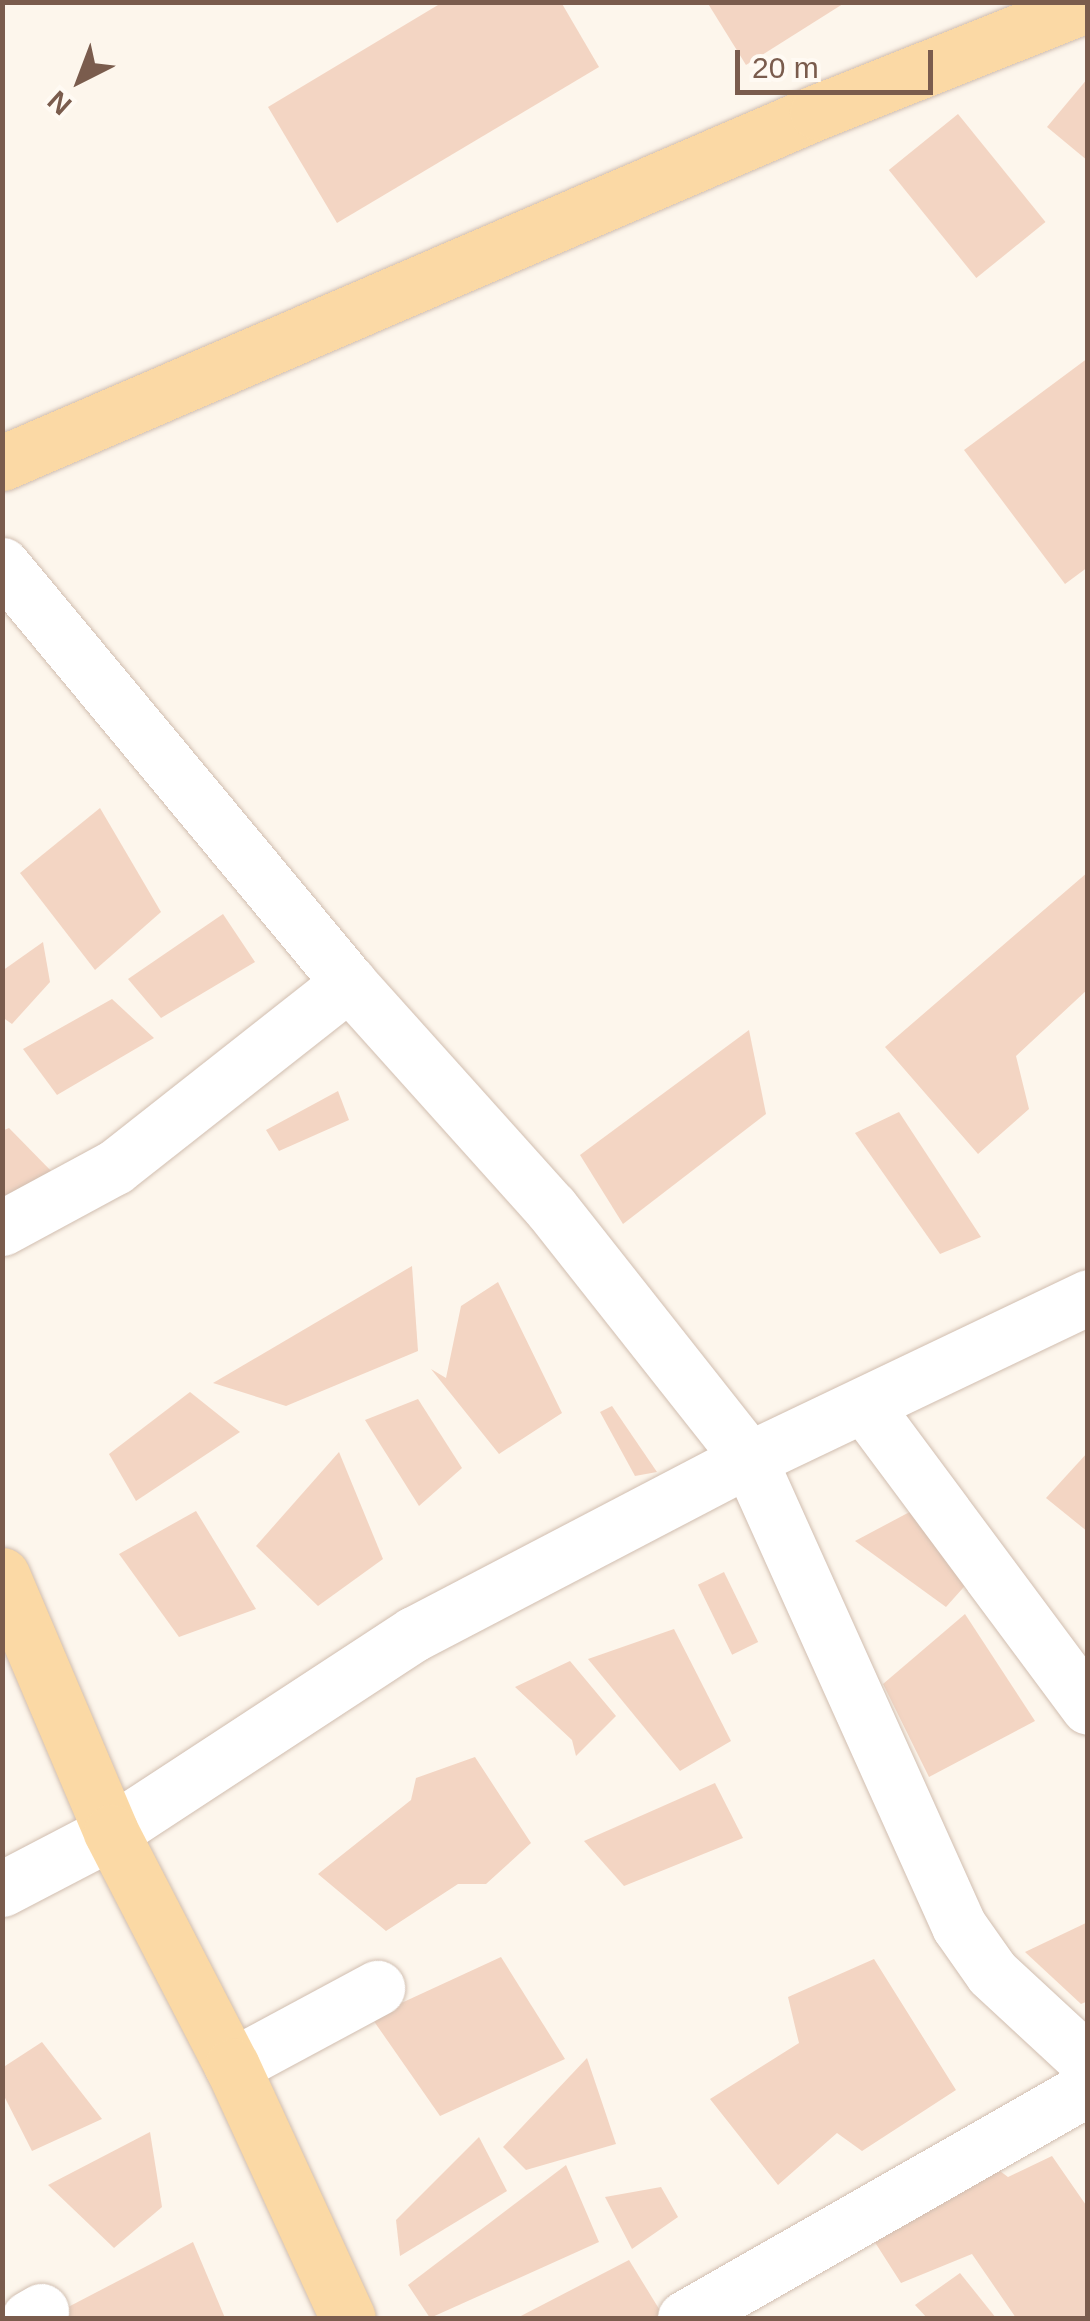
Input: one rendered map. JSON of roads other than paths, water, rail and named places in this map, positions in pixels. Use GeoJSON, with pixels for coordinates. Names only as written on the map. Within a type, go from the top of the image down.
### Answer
{"type":"FeatureCollection","features":[{"type":"Feature","properties":{"kind":"main road"},"geometry":{"type":"LineString","coordinates":[[2,464],[817,112],[1088,4]]}},
{"type":"Feature","properties":{"kind":"main road"},"geometry":{"type":"LineString","coordinates":[[2,1575],[111,1832],[232,2066],[348,2318]]}},
{"type":"Feature","properties":{"kind":"street"},"geometry":{"type":"LineString","coordinates":[[2,565],[348,983],[551,1208],[749,1459],[959,1926],[992,1973],[1088,2062]]}},
{"type":"Feature","properties":{"kind":"street"},"geometry":{"type":"LineString","coordinates":[[2,1228],[115,1167],[348,983]]}},
{"type":"Feature","properties":{"kind":"street"},"geometry":{"type":"LineString","coordinates":[[2,1889],[111,1832],[414,1634],[749,1459],[1088,1297]]}},
{"type":"Feature","properties":{"kind":"street"},"geometry":{"type":"LineString","coordinates":[[864,1405],[1088,1707]]}},
{"type":"Feature","properties":{"kind":"street"},"geometry":{"type":"LineString","coordinates":[[232,2066],[377,1988]]}},
{"type":"Feature","properties":{"kind":"street"},"geometry":{"type":"LineString","coordinates":[[685,2318],[1088,2088]]}}]}
